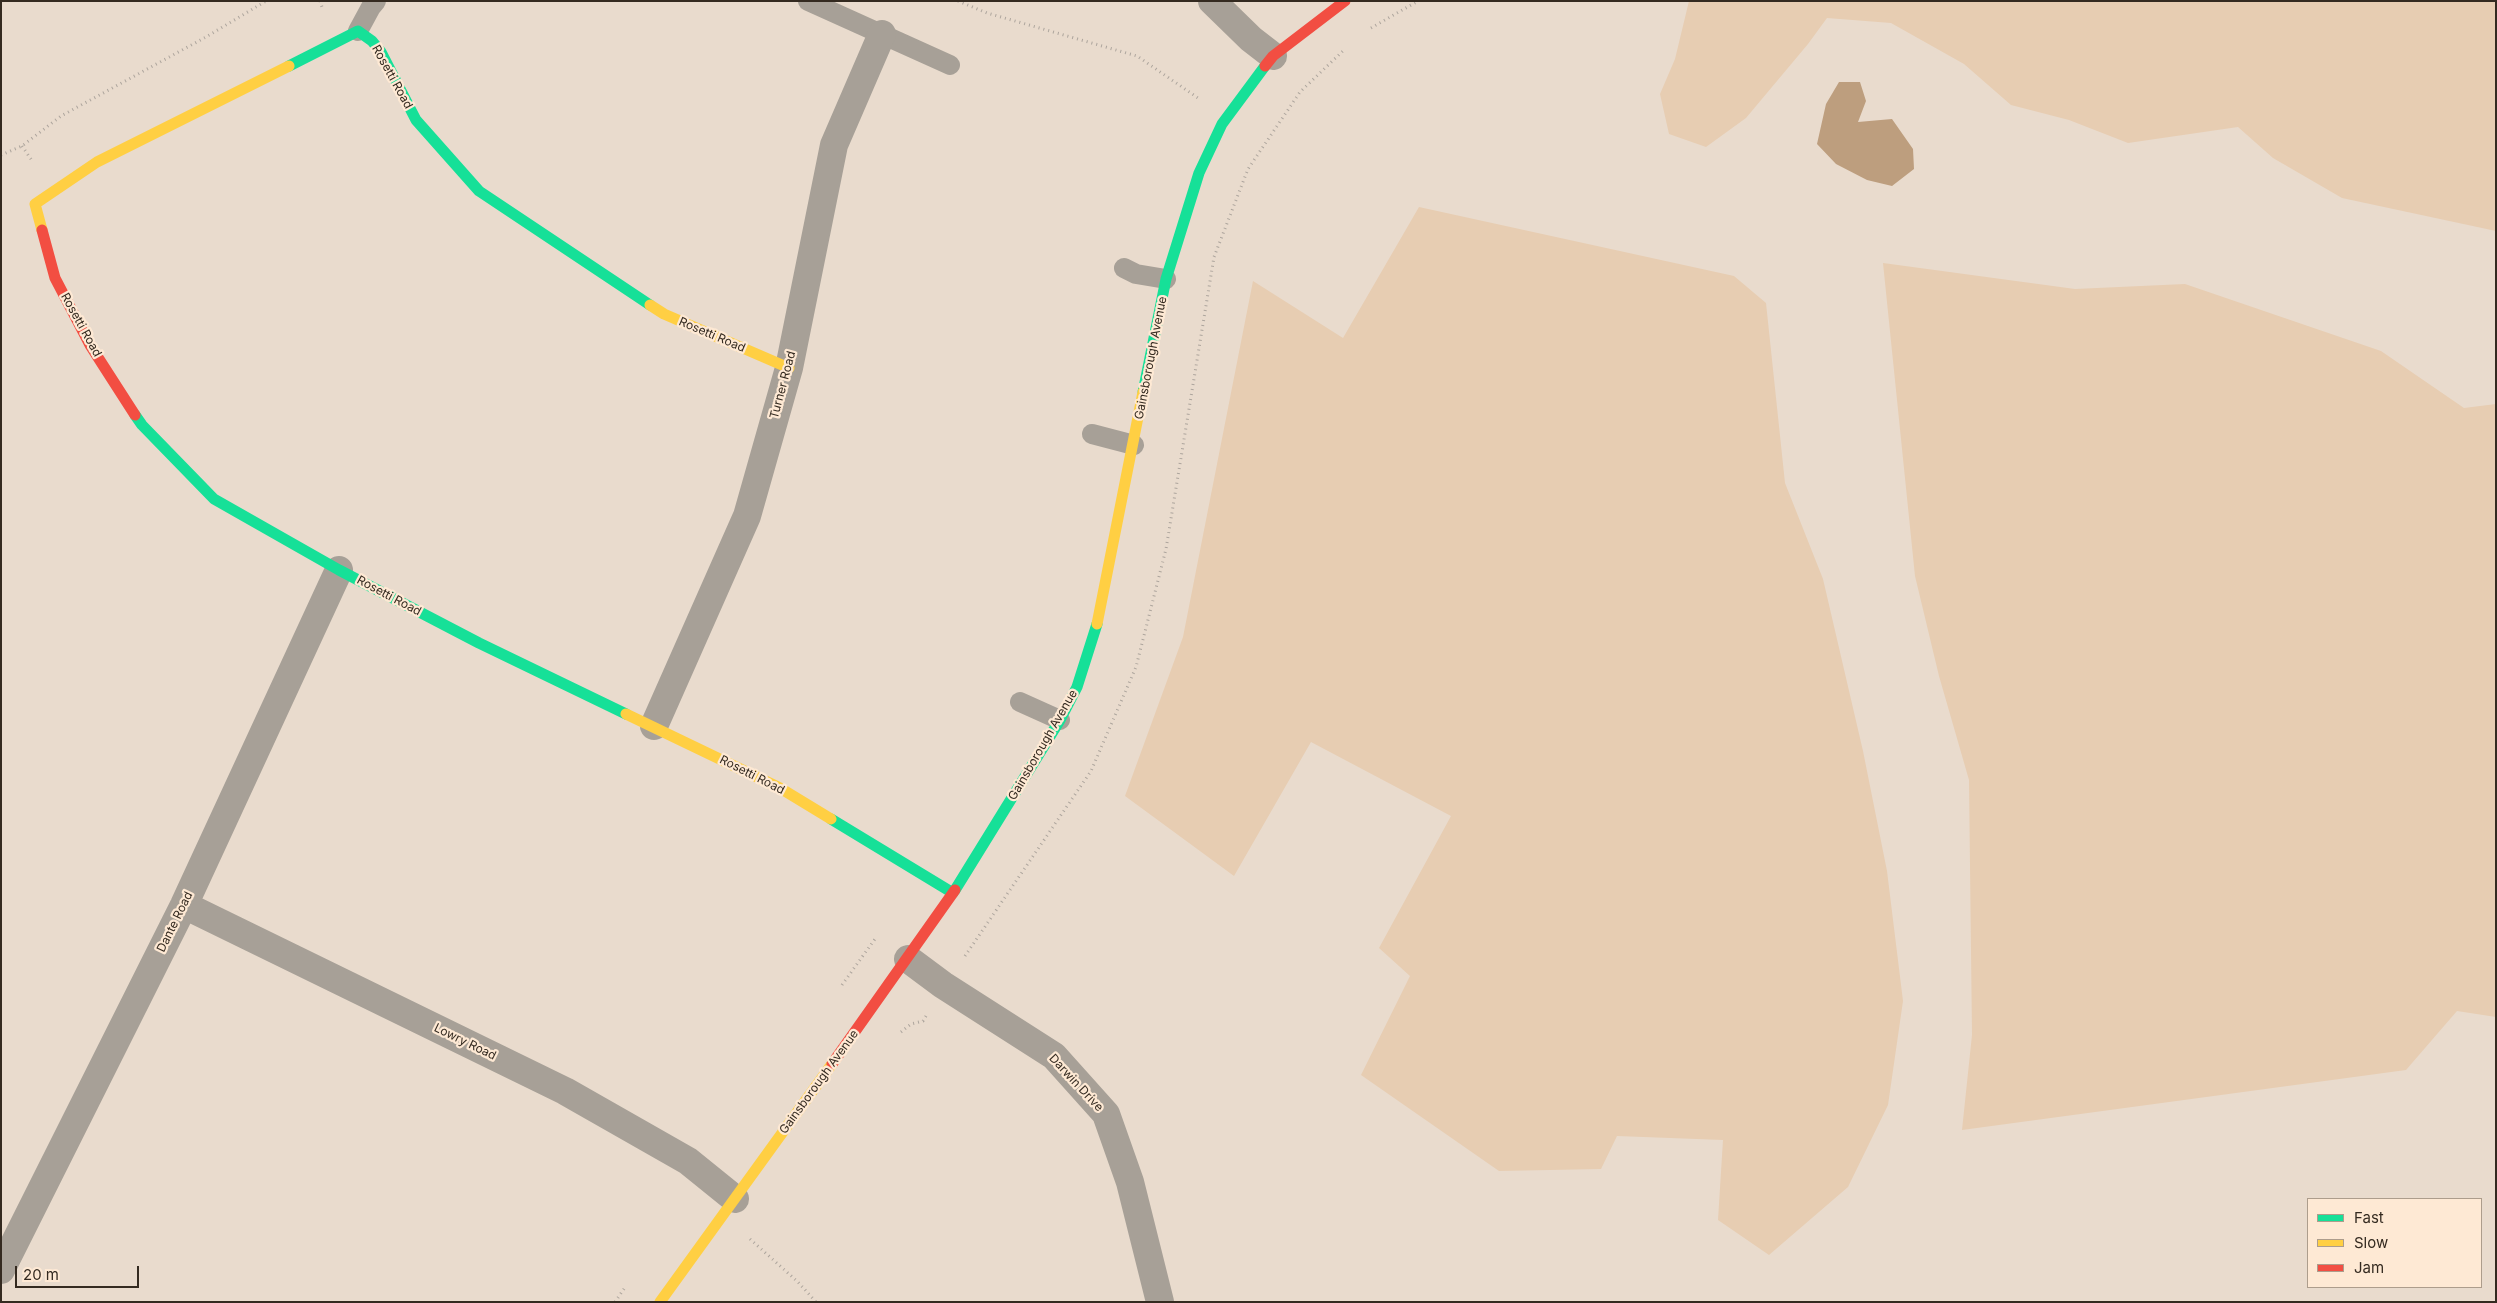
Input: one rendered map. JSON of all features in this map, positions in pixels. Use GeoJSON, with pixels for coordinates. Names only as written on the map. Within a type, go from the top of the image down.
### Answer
{"type":"FeatureCollection","features":[{"type":"Feature","properties":{"kind":"street"},"geometry":{"type":"LineString","coordinates":[[1212,1],[1251,39],[1273,56]]}},
{"type":"Feature","properties":{"kind":"street","name":"Gainsborough Avenue"},"geometry":{"type":"LineString","coordinates":[[660,1302],[908,959],[953,893],[1060,720],[1077,687],[1095,633],[1166,279],[1199,173],[1222,124],[1273,56],[1345,1]]}},
{"type":"Feature","properties":{"kind":"street","name":"Rosetti Road"},"geometry":{"type":"LineString","coordinates":[[789,368],[664,314],[479,191],[416,120],[380,52],[372,41],[358,31],[97,162],[35,204],[55,278],[90,345],[142,425],[214,499],[339,570],[479,643],[780,788],[953,893]]}},
{"type":"Feature","properties":{"kind":"street","name":"Turner Road"},"geometry":{"type":"LineString","coordinates":[[654,726],[747,516],[789,368],[834,145],[882,34]]}},
{"type":"Feature","properties":{"kind":"street","name":"Dante Road"},"geometry":{"type":"LineString","coordinates":[[1,1270],[184,905],[339,570]]}},
{"type":"Feature","properties":{"kind":"street","name":"Lowry Road"},"geometry":{"type":"LineString","coordinates":[[184,905],[565,1091],[688,1161],[735,1199]]}},
{"type":"Feature","properties":{"kind":"street","name":"Darwin Drive"},"geometry":{"type":"LineString","coordinates":[[908,959],[943,985],[1054,1056],[1106,1114],[1130,1182],[1160,1302]]}},
{"type":"Feature","properties":{"kind":"lane"},"geometry":{"type":"LineString","coordinates":[[358,31],[370,7],[376,1]]}},
{"type":"Feature","properties":{"kind":"lane"},"geometry":{"type":"LineString","coordinates":[[808,1],[950,65]]}},
{"type":"Feature","properties":{"kind":"lane"},"geometry":{"type":"LineString","coordinates":[[1124,268],[1136,274],[1166,279]]}},
{"type":"Feature","properties":{"kind":"lane"},"geometry":{"type":"LineString","coordinates":[[1092,434],[1134,445]]}},
{"type":"Feature","properties":{"kind":"lane"},"geometry":{"type":"LineString","coordinates":[[1020,702],[1060,720]]}},
{"type":"Feature","properties":{"kind":"path"},"geometry":{"type":"LineString","coordinates":[[1,155],[22,146],[61,116],[206,37],[266,1]]}},
{"type":"Feature","properties":{"kind":"path"},"geometry":{"type":"LineString","coordinates":[[958,1],[987,13],[1137,56],[1204,102],[1222,124]]}},
{"type":"Feature","properties":{"kind":"path"},"geometry":{"type":"LineString","coordinates":[[1362,33],[1418,1]]}},
{"type":"Feature","properties":{"kind":"path"},"geometry":{"type":"LineString","coordinates":[[943,985],[982,934],[1091,771],[1136,666],[1166,549],[1214,257],[1248,169],[1300,92],[1348,46]]}},
{"type":"Feature","properties":{"kind":"path"},"geometry":{"type":"LineString","coordinates":[[841,986],[880,932]]}},
{"type":"Feature","properties":{"kind":"path"},"geometry":{"type":"LineString","coordinates":[[750,1239],[798,1282],[816,1302]]}},
{"type":"Feature","properties":{"kind":"path"},"geometry":{"type":"LineString","coordinates":[[615,1302],[631,1280]]}},
{"type":"Feature","properties":{"kind":"shaded area"},"geometry":{"type":"Polygon","coordinates":[[[1689,1],[2493,1],[2496,2],[2496,231],[2342,198],[2273,158],[2238,127],[2128,143],[2069,120],[2011,105],[1964,64],[1891,23],[1827,18],[1808,44],[1746,118],[1706,147],[1669,134],[1660,94],[1675,59],[1689,1]]]}},
{"type":"Feature","properties":{"kind":"shaded area"},"geometry":{"type":"Polygon","coordinates":[[[1839,82],[1860,82],[1866,101],[1858,122],[1892,119],[1913,149],[1914,169],[1892,186],[1867,180],[1836,164],[1817,144],[1826,104],[1839,82]]]}},
{"type":"Feature","properties":{"kind":"shaded area"},"geometry":{"type":"Polygon","coordinates":[[[1419,207],[1734,276],[1766,303],[1785,483],[1823,579],[1863,751],[1887,871],[1903,1001],[1888,1105],[1848,1187],[1769,1255],[1718,1220],[1723,1140],[1617,1136],[1601,1169],[1499,1171],[1361,1075],[1410,976],[1379,948],[1451,816],[1311,742],[1234,876],[1125,796],[1183,637],[1253,281],[1343,338],[1419,207]]]}},
{"type":"Feature","properties":{"kind":"shaded area"},"geometry":{"type":"Polygon","coordinates":[[[1883,263],[2075,289],[2185,284],[2381,351],[2464,408],[2496,404],[2496,1017],[2457,1011],[2406,1070],[1962,1130],[1972,1035],[1969,780],[1939,676],[1915,576],[1883,263]]]}},
{"type":"Feature","properties":{"kind":"traffic: fast"},"geometry":{"type":"LineString","coordinates":[[289,66],[358,31],[372,41],[381,52],[416,120],[479,191],[650,305]]}},
{"type":"Feature","properties":{"kind":"traffic: fast"},"geometry":{"type":"LineString","coordinates":[[1143,392],[1166,279],[1199,173],[1222,124],[1265,66]]}},
{"type":"Feature","properties":{"kind":"traffic: fast"},"geometry":{"type":"LineString","coordinates":[[135,415],[142,425],[214,499],[339,570],[479,643],[626,714]]}},
{"type":"Feature","properties":{"kind":"traffic: fast"},"geometry":{"type":"LineString","coordinates":[[955,890],[1060,720],[1077,687],[1097,624]]}},
{"type":"Feature","properties":{"kind":"traffic: fast"},"geometry":{"type":"LineString","coordinates":[[831,819],[953,893]]}},
{"type":"Feature","properties":{"kind":"traffic: slow"},"geometry":{"type":"LineString","coordinates":[[42,230],[35,204],[97,162],[289,66]]}},
{"type":"Feature","properties":{"kind":"traffic: slow"},"geometry":{"type":"LineString","coordinates":[[650,305],[664,314],[789,368]]}},
{"type":"Feature","properties":{"kind":"traffic: slow"},"geometry":{"type":"LineString","coordinates":[[1097,624],[1143,392]]}},
{"type":"Feature","properties":{"kind":"traffic: slow"},"geometry":{"type":"LineString","coordinates":[[626,714],[780,788],[831,819]]}},
{"type":"Feature","properties":{"kind":"traffic: slow"},"geometry":{"type":"LineString","coordinates":[[660,1302],[832,1064]]}},
{"type":"Feature","properties":{"kind":"traffic: jam"},"geometry":{"type":"LineString","coordinates":[[1265,66],[1273,56],[1345,1]]}},
{"type":"Feature","properties":{"kind":"traffic: jam"},"geometry":{"type":"LineString","coordinates":[[42,230],[55,278],[90,345],[135,415]]}},
{"type":"Feature","properties":{"kind":"traffic: jam"},"geometry":{"type":"LineString","coordinates":[[832,1064],[955,890]]}}]}
